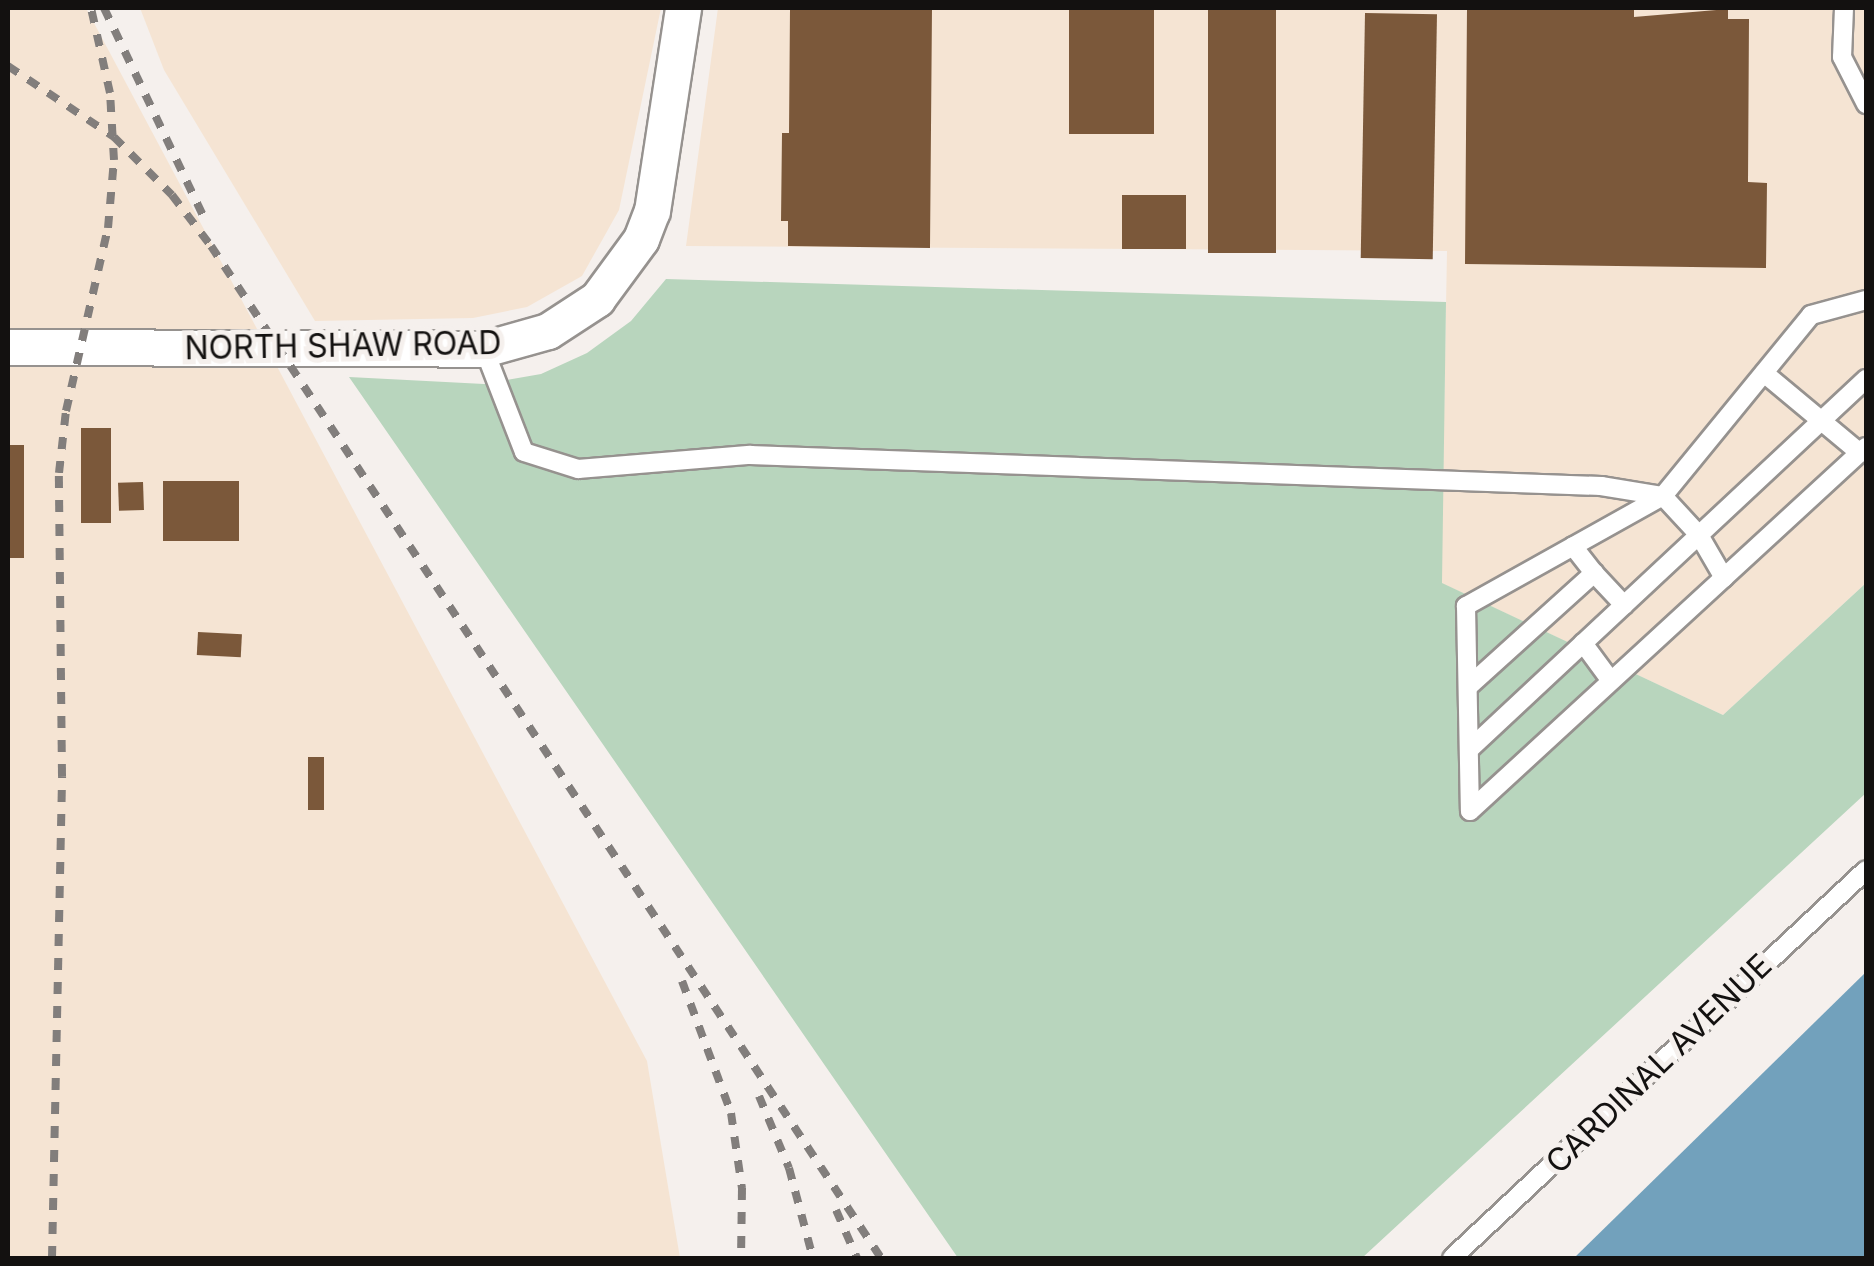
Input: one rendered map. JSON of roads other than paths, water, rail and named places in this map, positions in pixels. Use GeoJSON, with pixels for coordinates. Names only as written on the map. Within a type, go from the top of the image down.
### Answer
{"type":"FeatureCollection","features":[{"type":"Feature","properties":{"kind":"street","name":"NORTH SHAW ROAD"},"geometry":{"type":"LineString","coordinates":[[8,347],[484,349],[574,317],[628,261],[652,211],[683,8]]}},
{"type":"Feature","properties":{"kind":"lane"},"geometry":{"type":"LineString","coordinates":[[1844,8],[1842,56],[1866,104]]}},
{"type":"Feature","properties":{"kind":"lane"},"geometry":{"type":"LineString","coordinates":[[1764,373],[1863,450],[1470,811],[1472,747],[1466,606],[1663,496],[1811,315],[1866,300]]}},
{"type":"Feature","properties":{"kind":"lane"},"geometry":{"type":"LineString","coordinates":[[484,349],[524,452],[578,469],[750,454],[1601,486],[1663,496],[1699,535],[1724,578]]}},
{"type":"Feature","properties":{"kind":"lane"},"geometry":{"type":"LineString","coordinates":[[1472,747],[1866,378]]}},
{"type":"Feature","properties":{"kind":"lane"},"geometry":{"type":"LineString","coordinates":[[1573,546],[1624,605]]}},
{"type":"Feature","properties":{"kind":"lane"},"geometry":{"type":"LineString","coordinates":[[1469,686],[1594,573]]}},
{"type":"Feature","properties":{"kind":"lane"},"geometry":{"type":"LineString","coordinates":[[1584,643],[1611,681]]}},
{"type":"Feature","properties":{"kind":"lane","name":"CARDINAL AVENUE"},"geometry":{"type":"LineString","coordinates":[[1452,1258],[1866,870]]}},
{"type":"Feature","properties":{"kind":"water"},"geometry":{"type":"Polygon","coordinates":[[[1866,972],[1866,1258],[1574,1258],[1866,972]]]}},
{"type":"Feature","properties":{"kind":"railway"},"geometry":{"type":"LineString","coordinates":[[52,1258],[62,776],[59,473],[66,411],[108,228],[114,160],[110,93],[91,8]]}},
{"type":"Feature","properties":{"kind":"railway"},"geometry":{"type":"LineString","coordinates":[[104,8],[204,218]]}},
{"type":"Feature","properties":{"kind":"railway"},"geometry":{"type":"LineString","coordinates":[[8,66],[114,137],[172,195],[211,246],[881,1258]]}},
{"type":"Feature","properties":{"kind":"railway"},"geometry":{"type":"LineString","coordinates":[[682,981],[731,1113],[742,1188],[741,1258]]}},
{"type":"Feature","properties":{"kind":"railway"},"geometry":{"type":"LineString","coordinates":[[759,1096],[789,1168],[813,1258]]}},
{"type":"Feature","properties":{"kind":"railway"},"geometry":{"type":"LineString","coordinates":[[836,1210],[857,1258]]}}]}
